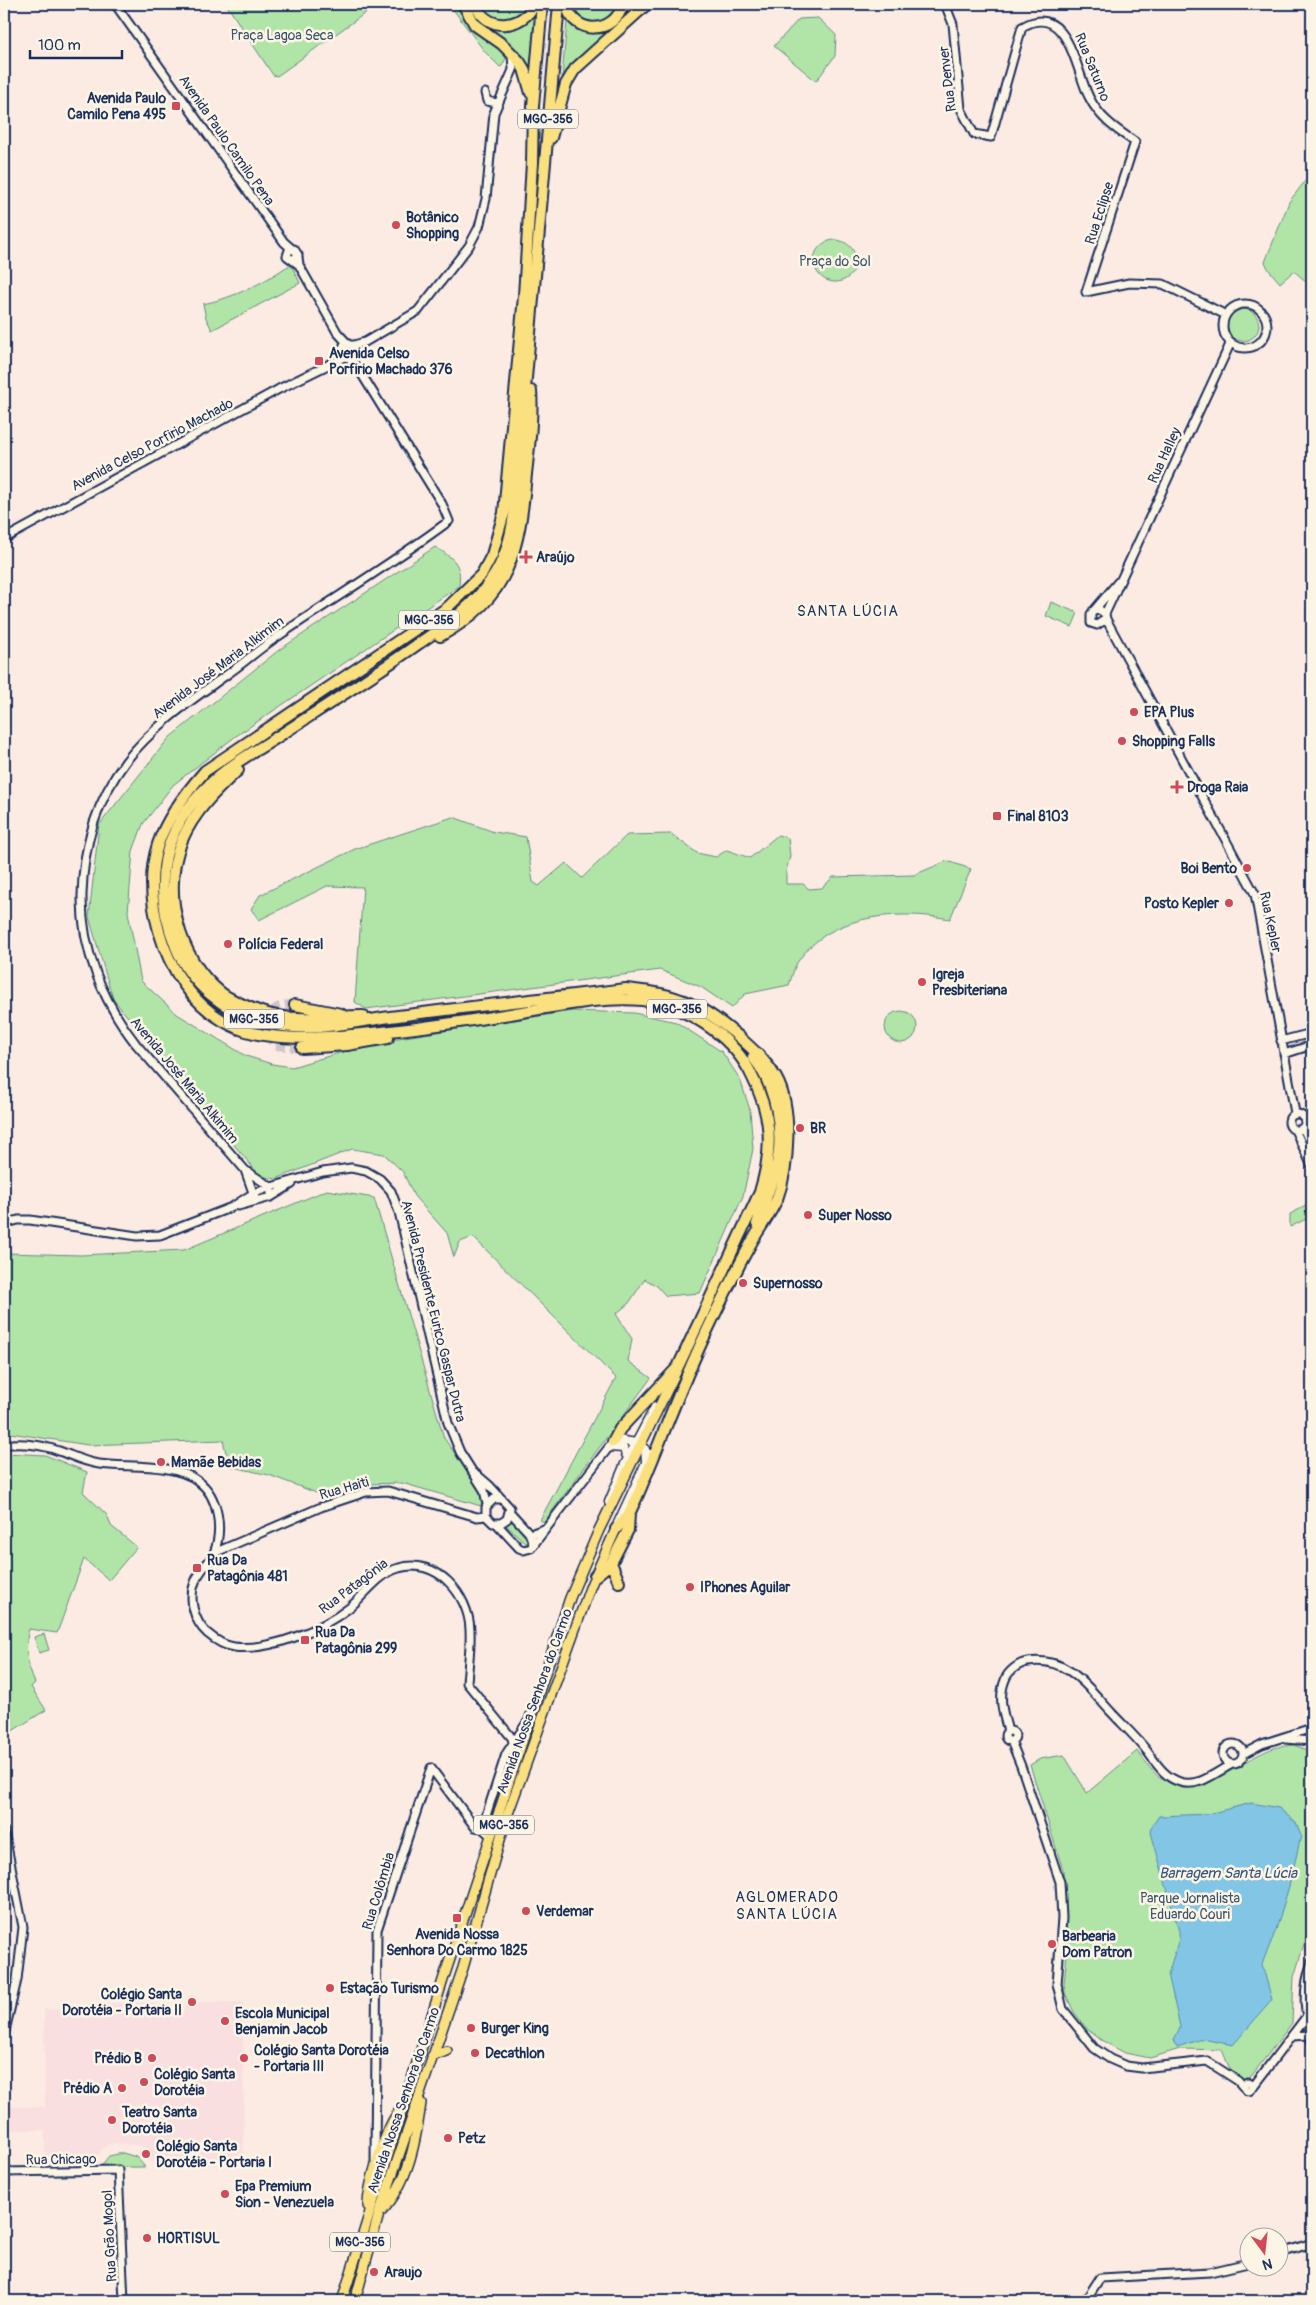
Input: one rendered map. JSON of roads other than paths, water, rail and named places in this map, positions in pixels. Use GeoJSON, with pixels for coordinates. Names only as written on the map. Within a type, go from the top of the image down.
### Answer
{"type":"FeatureCollection","features":[{"type":"Feature","properties":{"kind":"highway"},"geometry":{"type":"LineString","coordinates":[[463,4],[474,25],[512,54],[524,69],[533,106]]}},
{"type":"Feature","properties":{"kind":"highway"},"geometry":{"type":"LineString","coordinates":[[475,4],[485,19],[500,25],[521,20],[531,11],[535,4]]}},
{"type":"Feature","properties":{"kind":"highway","name":"MGC-356"},"geometry":{"type":"LineString","coordinates":[[542,4],[533,106],[532,163],[524,296],[504,513],[492,555],[482,574],[446,608],[205,771],[170,815],[159,840],[152,870],[154,915],[173,970],[195,998],[232,1026],[292,1038],[319,1038],[430,1027],[559,1007],[641,1000],[675,1009],[706,1025],[735,1049],[746,1064],[758,1088],[767,1117],[770,1141],[768,1165],[760,1192],[678,1367]]}},
{"type":"Feature","properties":{"kind":"highway","name":"MGC-356"},"geometry":{"type":"LineString","coordinates":[[532,163],[549,4]]}},
{"type":"Feature","properties":{"kind":"highway","name":"MGC-356"},"geometry":{"type":"LineString","coordinates":[[559,4],[529,362],[532,413],[522,518],[512,561],[495,590],[472,615],[457,626],[397,659],[212,782],[195,799],[172,834],[162,873],[162,897],[165,915],[181,961],[197,983],[234,1012],[264,1022],[290,1027],[314,1028],[396,1016],[626,989],[660,993],[683,1000],[724,1024],[758,1053],[777,1080],[783,1101],[786,1128],[785,1169],[776,1200],[750,1243],[685,1377],[629,1514],[616,1529]]}},
{"type":"Feature","properties":{"kind":"highway"},"geometry":{"type":"LineString","coordinates":[[564,4],[576,22],[590,28],[598,28],[615,20],[623,4]]}},
{"type":"Feature","properties":{"kind":"highway","name":"MGC-356"},"geometry":{"type":"LineString","coordinates":[[540,235],[546,210],[564,4]]}},
{"type":"Feature","properties":{"kind":"highway"},"geometry":{"type":"LineString","coordinates":[[551,139],[566,84],[574,68],[647,4]]}},
{"type":"Feature","properties":{"kind":"highway"},"geometry":{"type":"LineString","coordinates":[[262,747],[202,806],[183,839],[174,872],[173,891],[181,934],[190,957],[206,978],[222,993],[240,1003],[278,1016],[303,1019],[349,1016],[396,1016]]}},
{"type":"Feature","properties":{"kind":"highway"},"geometry":{"type":"LineString","coordinates":[[295,1005],[349,1016]]}},
{"type":"Feature","properties":{"kind":"highway"},"geometry":{"type":"LineString","coordinates":[[302,1048],[347,1046],[430,1027]]}},
{"type":"Feature","properties":{"kind":"highway"},"geometry":{"type":"LineString","coordinates":[[611,1444],[620,1429],[678,1367]]}},
{"type":"Feature","properties":{"kind":"highway"},"geometry":{"type":"LineString","coordinates":[[595,1576],[611,1563],[625,1536],[629,1514]]}},
{"type":"Feature","properties":{"kind":"highway"},"geometry":{"type":"LineString","coordinates":[[611,1563],[619,1582]]}},
{"type":"Feature","properties":{"kind":"main road","name":"MGC-356"},"geometry":{"type":"LineString","coordinates":[[613,1498],[638,1444],[678,1367]]}},
{"type":"Feature","properties":{"kind":"main road","name":"Avenida Nossa Senhora do Carmo"},"geometry":{"type":"LineString","coordinates":[[355,2301],[379,2214],[432,2056],[464,1968],[506,1819],[595,1576],[685,1377]]}},
{"type":"Feature","properties":{"kind":"main road"},"geometry":{"type":"LineString","coordinates":[[611,1444],[623,1440],[638,1444],[646,1455],[646,1462]]}},
{"type":"Feature","properties":{"kind":"main road"},"geometry":{"type":"LineString","coordinates":[[611,1444],[623,1448],[628,1458]]}},
{"type":"Feature","properties":{"kind":"main road","name":"Avenida Nossa Senhora do Carmo"},"geometry":{"type":"LineString","coordinates":[[342,2301],[378,2182],[393,2125],[393,2117],[404,2105],[490,1835],[570,1598],[628,1458],[638,1444]]}},
{"type":"Feature","properties":{"kind":"main road"},"geometry":{"type":"LineString","coordinates":[[613,1498],[622,1503],[628,1502]]}},
{"type":"Feature","properties":{"kind":"main road"},"geometry":{"type":"LineString","coordinates":[[530,1534],[534,1545]]}},
{"type":"Feature","properties":{"kind":"main road"},"geometry":{"type":"LineString","coordinates":[[432,2056],[447,2051]]}},
{"type":"Feature","properties":{"kind":"main road"},"geometry":{"type":"LineString","coordinates":[[379,2214],[394,2198],[401,2184],[416,2138],[424,2082]]}},
{"type":"Feature","properties":{"kind":"main road"},"geometry":{"type":"LineString","coordinates":[[368,2217],[368,2191],[393,2125],[409,2128],[416,2138]]}},
{"type":"Feature","properties":{"kind":"main road"},"geometry":{"type":"LineString","coordinates":[[375,2171],[378,2182],[388,2187],[401,2184]]}},
{"type":"Feature","properties":{"kind":"street","name":"Avenida Paulo Camilo Pena"},"geometry":{"type":"LineString","coordinates":[[115,4],[284,242],[290,250],[298,252],[296,261],[349,351]]}},
{"type":"Feature","properties":{"kind":"street","name":"Rua Denver"},"geometry":{"type":"LineString","coordinates":[[945,4],[953,24],[962,114],[974,134],[990,137]]}},
{"type":"Feature","properties":{"kind":"street","name":"Rua Saturno"},"geometry":{"type":"LineString","coordinates":[[990,137],[1022,27],[1028,21],[1047,16],[1060,22],[1069,38],[1088,96],[1100,116],[1135,142]]}},
{"type":"Feature","properties":{"kind":"street","name":"Avenida Celso Porfirio Machado"},"geometry":{"type":"LineString","coordinates":[[4,539],[312,373],[418,311],[469,246],[479,227],[486,199],[494,113],[513,70],[512,54]]}},
{"type":"Feature","properties":{"kind":"street"},"geometry":{"type":"LineString","coordinates":[[513,70],[524,69]]}},
{"type":"Feature","properties":{"kind":"street"},"geometry":{"type":"LineString","coordinates":[[485,93],[487,101],[497,103]]}},
{"type":"Feature","properties":{"kind":"street","name":"Rua Eclipse"},"geometry":{"type":"LineString","coordinates":[[1135,142],[1086,292],[1129,283],[1162,284],[1226,315]]}},
{"type":"Feature","properties":{"kind":"street"},"geometry":{"type":"LineString","coordinates":[[1244,304],[1258,308],[1266,319],[1266,332],[1258,343],[1247,347],[1231,342],[1224,331],[1226,315],[1237,305],[1244,304]]}},
{"type":"Feature","properties":{"kind":"street","name":"Rua Halley"},"geometry":{"type":"LineString","coordinates":[[1106,617],[1122,578],[1231,342]]}},
{"type":"Feature","properties":{"kind":"street","name":"Avenida José Maria Alkimim"},"geometry":{"type":"LineString","coordinates":[[271,1186],[245,1170],[123,1028],[103,994],[91,957],[82,913],[85,850],[98,809],[125,763],[158,726],[276,638],[419,543],[448,521],[442,504],[349,351]]}},
{"type":"Feature","properties":{"kind":"street","name":"Rua Halley"},"geometry":{"type":"LineString","coordinates":[[1094,610],[1122,578]]}},
{"type":"Feature","properties":{"kind":"street"},"geometry":{"type":"LineString","coordinates":[[1094,610],[1100,610],[1106,617],[1097,625],[1091,622],[1089,618],[1094,610]]}},
{"type":"Feature","properties":{"kind":"street","name":"Rua Kepler"},"geometry":{"type":"LineString","coordinates":[[1106,617],[1255,894],[1295,1114]]}},
{"type":"Feature","properties":{"kind":"street"},"geometry":{"type":"LineString","coordinates":[[1281,1041],[1312,1033]]}},
{"type":"Feature","properties":{"kind":"street"},"geometry":{"type":"LineString","coordinates":[[1284,1054],[1312,1045]]}},
{"type":"Feature","properties":{"kind":"street"},"geometry":{"type":"LineString","coordinates":[[1312,1147],[1303,1128],[1305,1118],[1303,1115],[1295,1114],[1289,1121],[1312,1166]]}},
{"type":"Feature","properties":{"kind":"street"},"geometry":{"type":"LineString","coordinates":[[1295,1130],[1303,1128]]}},
{"type":"Feature","properties":{"kind":"street","name":"Avenida Presidente Eurico Gaspar Dutra"},"geometry":{"type":"LineString","coordinates":[[4,1224],[18,1220],[30,1220],[150,1237],[172,1232],[232,1207],[252,1194],[271,1186],[324,1172],[351,1168],[366,1171],[380,1178],[391,1191],[399,1212],[448,1423],[460,1452],[484,1490],[487,1504]]}},
{"type":"Feature","properties":{"kind":"street","name":"Avenida José Maria Alkimim"},"geometry":{"type":"LineString","coordinates":[[245,1170],[252,1194]]}},
{"type":"Feature","properties":{"kind":"street","name":"Avenida Presidente Eurico Gaspar Dutra"},"geometry":{"type":"LineString","coordinates":[[232,1207],[262,1201],[299,1180]]}},
{"type":"Feature","properties":{"kind":"street"},"geometry":{"type":"LineString","coordinates":[[271,1186],[271,1197]]}},
{"type":"Feature","properties":{"kind":"street"},"geometry":{"type":"LineString","coordinates":[[252,1194],[255,1199],[262,1201]]}},
{"type":"Feature","properties":{"kind":"street"},"geometry":{"type":"LineString","coordinates":[[545,1528],[530,1534],[510,1512],[508,1504],[502,1500],[494,1499],[487,1504],[486,1516],[490,1522],[497,1524],[522,1549],[529,1549],[611,1444]]}},
{"type":"Feature","properties":{"kind":"street","name":"Rua Patagônia"},"geometry":{"type":"LineString","coordinates":[[4,1445],[39,1445],[99,1464],[161,1469],[184,1473],[198,1480],[210,1493],[218,1517],[214,1553],[195,1582],[192,1597],[194,1614],[201,1627],[214,1638],[232,1647],[252,1647],[285,1640],[308,1632],[349,1608],[391,1571],[410,1566],[432,1568],[454,1588],[465,1607],[470,1629],[467,1683],[509,1735]]}},
{"type":"Feature","properties":{"kind":"street","name":"Avenida Presidente Eurico Gaspar Dutra"},"geometry":{"type":"LineString","coordinates":[[474,1473],[490,1486],[502,1500]]}},
{"type":"Feature","properties":{"kind":"street","name":"Rua Haiti"},"geometry":{"type":"LineString","coordinates":[[214,1553],[320,1507],[366,1492],[388,1491],[477,1516],[486,1516]]}},
{"type":"Feature","properties":{"kind":"street"},"geometry":{"type":"LineString","coordinates":[[497,1524],[504,1522],[510,1512]]}},
{"type":"Feature","properties":{"kind":"street"},"geometry":{"type":"LineString","coordinates":[[1242,1751],[1241,1760],[1229,1762],[1217,1772],[1196,1782],[1178,1781],[1161,1770],[1146,1750],[1080,1677],[1056,1664],[1043,1660],[1024,1662],[1010,1671],[1001,1688],[1002,1709],[1009,1731],[1015,1734],[1013,1740],[1017,1754],[1060,1882],[1062,1918],[1057,1984],[1063,2009],[1100,2053],[1126,2066],[1151,2068],[1207,2061],[1238,2081],[1248,2085],[1260,2075],[1309,2015]]}},
{"type":"Feature","properties":{"kind":"street","name":"Avenida Nossa Senhora do Carmo"},"geometry":{"type":"LineString","coordinates":[[482,1828],[506,1754],[528,1720]]}},
{"type":"Feature","properties":{"kind":"street"},"geometry":{"type":"LineString","coordinates":[[1242,1751],[1312,1728]]}},
{"type":"Feature","properties":{"kind":"street"},"geometry":{"type":"LineString","coordinates":[[513,1743],[509,1735],[519,1734]]}},
{"type":"Feature","properties":{"kind":"street"},"geometry":{"type":"LineString","coordinates":[[1275,1739],[1294,1738],[1312,1741]]}},
{"type":"Feature","properties":{"kind":"street"},"geometry":{"type":"LineString","coordinates":[[1229,1762],[1224,1756],[1226,1748],[1232,1744],[1242,1751]]}},
{"type":"Feature","properties":{"kind":"street","name":"Rua Colômbia"},"geometry":{"type":"LineString","coordinates":[[375,2171],[377,2116],[377,1930],[431,1768],[475,1827],[482,1828]]}},
{"type":"Feature","properties":{"kind":"street"},"geometry":{"type":"LineString","coordinates":[[482,1828],[490,1835]]}},
{"type":"Feature","properties":{"kind":"street"},"geometry":{"type":"LineString","coordinates":[[4,1832],[24,1927],[17,1980],[4,2035]]}},
{"type":"Feature","properties":{"kind":"street"},"geometry":{"type":"LineString","coordinates":[[1310,2002],[1306,1980],[1312,1962]]}},
{"type":"Feature","properties":{"kind":"street"},"geometry":{"type":"LineString","coordinates":[[1312,1986],[1309,2015],[1312,2043]]}},
{"type":"Feature","properties":{"kind":"street"},"geometry":{"type":"LineString","coordinates":[[1292,2036],[1310,2035]]}},
{"type":"Feature","properties":{"kind":"street"},"geometry":{"type":"LineString","coordinates":[[377,2116],[380,2124],[393,2125]]}},
{"type":"Feature","properties":{"kind":"street","name":"Rua Chicago"},"geometry":{"type":"LineString","coordinates":[[4,2172],[118,2170]]}},
{"type":"Feature","properties":{"kind":"street","name":"Rua Grão Mogol"},"geometry":{"type":"LineString","coordinates":[[118,2170],[124,2301]]}},
{"type":"Feature","properties":{"kind":"street"},"geometry":{"type":"LineString","coordinates":[[1288,2251],[1312,2243]]}},
{"type":"Feature","properties":{"kind":"street"},"geometry":{"type":"LineString","coordinates":[[1085,2301],[1100,2278],[1210,2272],[1238,2265]]}},
{"type":"Feature","properties":{"kind":"water","name":"Barragem Santa Lúcia"},"geometry":{"type":"Polygon","coordinates":[[[1251,1803],[1279,1808],[1296,1823],[1301,1836],[1276,1930],[1262,1964],[1272,2000],[1233,2045],[1202,2039],[1177,2047],[1174,2040],[1180,2027],[1168,1974],[1179,1939],[1179,1931],[1150,1829],[1159,1816],[1208,1814],[1251,1803]]]}},
{"type":"Feature","properties":{"kind":"tunnel"},"geometry":{"type":"LineString","coordinates":[[295,1005],[280,1007],[272,1013],[270,1039],[276,1045],[302,1048]]}},
{"type":"Feature","properties":{"kind":"place","name":"Avenida Paulo Camilo Pena 495"},"geometry":{"type":"Point","coordinates":[176,106]}},
{"type":"Feature","properties":{"kind":"place","name":"Botânico Shopping"},"geometry":{"type":"Point","coordinates":[396,225]}},
{"type":"Feature","properties":{"kind":"place","name":"Avenida Celso Porfirio Machado 376"},"geometry":{"type":"Point","coordinates":[319,361]}},
{"type":"Feature","properties":{"kind":"place","name":"Araújo"},"geometry":{"type":"Point","coordinates":[526,557]}},
{"type":"Feature","properties":{"kind":"place","name":"EPA Plus"},"geometry":{"type":"Point","coordinates":[1134,712]}},
{"type":"Feature","properties":{"kind":"place","name":"Shopping Falls"},"geometry":{"type":"Point","coordinates":[1122,741]}},
{"type":"Feature","properties":{"kind":"place","name":"Droga Raia"},"geometry":{"type":"Point","coordinates":[1177,787]}},
{"type":"Feature","properties":{"kind":"place","name":"Final 8103"},"geometry":{"type":"Point","coordinates":[997,816]}},
{"type":"Feature","properties":{"kind":"place","name":"Boi Bento"},"geometry":{"type":"Point","coordinates":[1247,868]}},
{"type":"Feature","properties":{"kind":"place","name":"Posto Kepler"},"geometry":{"type":"Point","coordinates":[1229,903]}},
{"type":"Feature","properties":{"kind":"place","name":"Polícia Federal"},"geometry":{"type":"Point","coordinates":[228,944]}},
{"type":"Feature","properties":{"kind":"place","name":"Igreja Presbiteriana"},"geometry":{"type":"Point","coordinates":[922,982]}},
{"type":"Feature","properties":{"kind":"place","name":"BR"},"geometry":{"type":"Point","coordinates":[800,1128]}},
{"type":"Feature","properties":{"kind":"place","name":"Super Nosso"},"geometry":{"type":"Point","coordinates":[808,1215]}},
{"type":"Feature","properties":{"kind":"place","name":"Supernosso"},"geometry":{"type":"Point","coordinates":[743,1283]}},
{"type":"Feature","properties":{"kind":"place","name":"Mamãe Bebidas"},"geometry":{"type":"Point","coordinates":[161,1462]}},
{"type":"Feature","properties":{"kind":"place","name":"Rua Da Patagônia 481"},"geometry":{"type":"Point","coordinates":[197,1568]}},
{"type":"Feature","properties":{"kind":"place","name":"IPhones Aguilar"},"geometry":{"type":"Point","coordinates":[690,1587]}},
{"type":"Feature","properties":{"kind":"place","name":"Rua Da Patagônia 299"},"geometry":{"type":"Point","coordinates":[305,1640]}},
{"type":"Feature","properties":{"kind":"place","name":"Verdemar"},"geometry":{"type":"Point","coordinates":[526,1911]}},
{"type":"Feature","properties":{"kind":"place","name":"Avenida Nossa Senhora Do Carmo 1825"},"geometry":{"type":"Point","coordinates":[457,1918]}},
{"type":"Feature","properties":{"kind":"place","name":"Barbearia Dom Patron"},"geometry":{"type":"Point","coordinates":[1052,1944]}},
{"type":"Feature","properties":{"kind":"place","name":"Estação Turismo"},"geometry":{"type":"Point","coordinates":[330,1988]}},
{"type":"Feature","properties":{"kind":"place","name":"Colégio Santa Dorotéia - Portaria II"},"geometry":{"type":"Point","coordinates":[192,2002]}},
{"type":"Feature","properties":{"kind":"place","name":"Escola Municipal Benjamin Jacob"},"geometry":{"type":"Point","coordinates":[225,2021]}},
{"type":"Feature","properties":{"kind":"place","name":"Burger King"},"geometry":{"type":"Point","coordinates":[471,2028]}},
{"type":"Feature","properties":{"kind":"place","name":"Decathlon"},"geometry":{"type":"Point","coordinates":[475,2053]}},
{"type":"Feature","properties":{"kind":"place","name":"Prédio B"},"geometry":{"type":"Point","coordinates":[152,2058]}},
{"type":"Feature","properties":{"kind":"place","name":"Colégio Santa Dorotéia - Portaria III"},"geometry":{"type":"Point","coordinates":[244,2058]}},
{"type":"Feature","properties":{"kind":"place","name":"Colégio Santa Dorotéia"},"geometry":{"type":"Point","coordinates":[144,2082]}},
{"type":"Feature","properties":{"kind":"place","name":"Prédio A"},"geometry":{"type":"Point","coordinates":[122,2088]}},
{"type":"Feature","properties":{"kind":"place","name":"Teatro Santa Dorotéia"},"geometry":{"type":"Point","coordinates":[112,2120]}},
{"type":"Feature","properties":{"kind":"place","name":"Petz"},"geometry":{"type":"Point","coordinates":[448,2138]}},
{"type":"Feature","properties":{"kind":"place","name":"Colégio Santa Dorotéia - Portaria I"},"geometry":{"type":"Point","coordinates":[146,2154]}},
{"type":"Feature","properties":{"kind":"place","name":"Epa Premium Sion - Venezuela"},"geometry":{"type":"Point","coordinates":[225,2194]}},
{"type":"Feature","properties":{"kind":"place","name":"HORTISUL"},"geometry":{"type":"Point","coordinates":[147,2238]}},
{"type":"Feature","properties":{"kind":"place","name":"Araujo"},"geometry":{"type":"Point","coordinates":[374,2272]}},
{"type":"Feature","properties":{"kind":"district","name":"SANTA LÚCIA"},"geometry":{"type":"Point","coordinates":[848,611]}},
{"type":"Feature","properties":{"kind":"district","name":"AGLOMERADO SANTA LÚCIA"},"geometry":{"type":"Point","coordinates":[787,1906]}},
{"type":"Feature","properties":{"kind":"park label","name":"Praça Lagoa Seca"},"geometry":{"type":"Point","coordinates":[282,35]}},
{"type":"Feature","properties":{"kind":"park label","name":"Praça do Sol"},"geometry":{"type":"Point","coordinates":[835,261]}},
{"type":"Feature","properties":{"kind":"park label","name":"Parque Jornalista Eduardo Couri"},"geometry":{"type":"Point","coordinates":[1190,1906]}}]}
